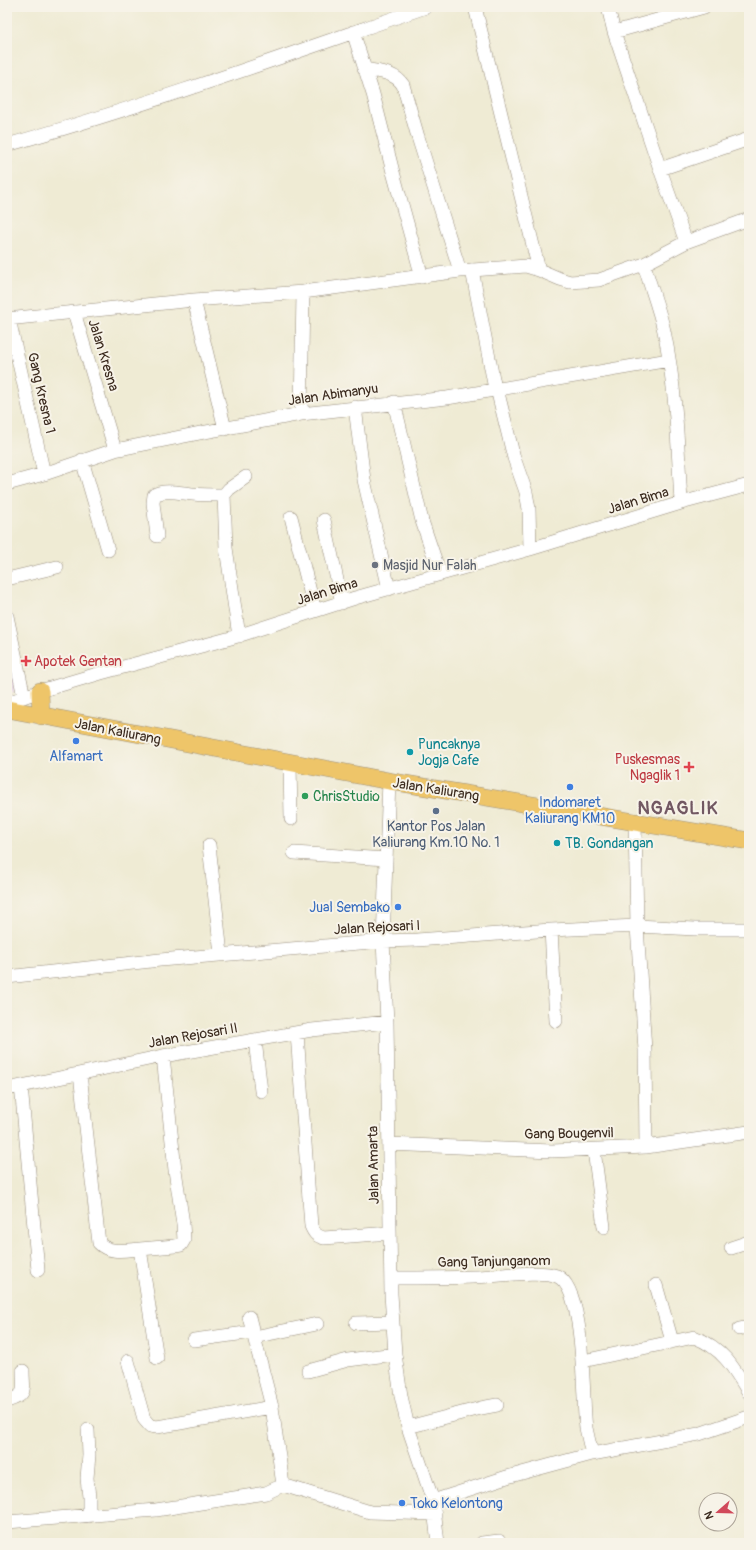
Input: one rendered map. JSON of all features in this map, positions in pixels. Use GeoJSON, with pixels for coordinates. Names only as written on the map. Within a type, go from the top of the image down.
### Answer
{"type":"FeatureCollection","features":[{"type":"Feature","properties":{"kind":"main road"},"geometry":{"type":"LineString","coordinates":[[40,691],[41,716]]}},
{"type":"Feature","properties":{"kind":"main road","name":"Jalan Kaliurang"},"geometry":{"type":"LineString","coordinates":[[7,709],[389,781],[749,841]]}},
{"type":"Feature","properties":{"kind":"street"},"geometry":{"type":"LineString","coordinates":[[7,145],[60,130],[213,81],[426,7]]}},
{"type":"Feature","properties":{"kind":"street"},"geometry":{"type":"LineString","coordinates":[[475,7],[539,270]]}},
{"type":"Feature","properties":{"kind":"street"},"geometry":{"type":"LineString","coordinates":[[608,7],[614,32],[686,242]]}},
{"type":"Feature","properties":{"kind":"street"},"geometry":{"type":"LineString","coordinates":[[614,32],[698,8]]}},
{"type":"Feature","properties":{"kind":"street"},"geometry":{"type":"LineString","coordinates":[[353,32],[364,69],[374,94],[393,172],[422,277]]}},
{"type":"Feature","properties":{"kind":"street"},"geometry":{"type":"LineString","coordinates":[[364,69],[393,75],[399,78],[403,85],[418,137],[466,271],[514,458],[526,492],[529,509],[530,549]]}},
{"type":"Feature","properties":{"kind":"street"},"geometry":{"type":"LineString","coordinates":[[660,169],[749,139]]}},
{"type":"Feature","properties":{"kind":"street"},"geometry":{"type":"LineString","coordinates":[[74,312],[194,300],[303,292],[466,271],[526,266],[560,279],[582,282],[599,280],[644,264],[686,242],[749,219]]}},
{"type":"Feature","properties":{"kind":"street"},"geometry":{"type":"LineString","coordinates":[[644,264],[664,330],[669,360],[678,432],[681,503]]}},
{"type":"Feature","properties":{"kind":"street"},"geometry":{"type":"LineString","coordinates":[[301,414],[303,292]]}},
{"type":"Feature","properties":{"kind":"street"},"geometry":{"type":"LineString","coordinates":[[194,300],[225,429]]}},
{"type":"Feature","properties":{"kind":"street","name":"Jalan Kresna"},"geometry":{"type":"LineString","coordinates":[[8,319],[74,312],[115,450]]}},
{"type":"Feature","properties":{"kind":"street","name":"Gang Kresna 1"},"geometry":{"type":"LineString","coordinates":[[8,319],[44,474]]}},
{"type":"Feature","properties":{"kind":"street","name":"Jalan Abimanyu"},"geometry":{"type":"LineString","coordinates":[[7,484],[44,474],[115,450],[301,414],[394,402],[447,398],[669,360]]}},
{"type":"Feature","properties":{"kind":"street"},"geometry":{"type":"LineString","coordinates":[[394,402],[422,521],[440,574]]}},
{"type":"Feature","properties":{"kind":"street"},"geometry":{"type":"LineString","coordinates":[[355,408],[364,480],[389,589]]}},
{"type":"Feature","properties":{"kind":"street"},"geometry":{"type":"LineString","coordinates":[[82,460],[108,550]]}},
{"type":"Feature","properties":{"kind":"street"},"geometry":{"type":"LineString","coordinates":[[157,536],[154,495],[174,492],[224,495],[246,477]]}},
{"type":"Feature","properties":{"kind":"street","name":"Jalan Bima"},"geometry":{"type":"LineString","coordinates":[[7,703],[40,691],[239,636],[389,589],[530,549],[681,503],[749,485]]}},
{"type":"Feature","properties":{"kind":"street"},"geometry":{"type":"LineString","coordinates":[[224,495],[226,548],[239,636]]}},
{"type":"Feature","properties":{"kind":"street"},"geometry":{"type":"LineString","coordinates":[[291,517],[315,612]]}},
{"type":"Feature","properties":{"kind":"street"},"geometry":{"type":"LineString","coordinates":[[324,520],[342,603]]}},
{"type":"Feature","properties":{"kind":"street"},"geometry":{"type":"LineString","coordinates":[[7,579],[57,567]]}},
{"type":"Feature","properties":{"kind":"street"},"geometry":{"type":"LineString","coordinates":[[7,616],[24,697]]}},
{"type":"Feature","properties":{"kind":"street"},"geometry":{"type":"LineString","coordinates":[[290,763],[291,819]]}},
{"type":"Feature","properties":{"kind":"street","name":"Jalan Amarta"},"geometry":{"type":"LineString","coordinates":[[389,781],[383,941],[387,1022],[391,1278],[395,1354],[401,1396],[408,1427],[434,1508],[438,1543]]}},
{"type":"Feature","properties":{"kind":"street"},"geometry":{"type":"LineString","coordinates":[[635,822],[637,926],[645,1050],[646,1147]]}},
{"type":"Feature","properties":{"kind":"street"},"geometry":{"type":"LineString","coordinates":[[208,845],[221,954]]}},
{"type":"Feature","properties":{"kind":"street"},"geometry":{"type":"LineString","coordinates":[[294,852],[386,859]]}},
{"type":"Feature","properties":{"kind":"street","name":"Jalan Rejosari I"},"geometry":{"type":"LineString","coordinates":[[7,977],[221,954],[383,941],[418,940],[551,930],[637,926],[695,929],[749,929]]}},
{"type":"Feature","properties":{"kind":"street"},"geometry":{"type":"LineString","coordinates":[[551,930],[556,1021]]}},
{"type":"Feature","properties":{"kind":"street","name":"Jalan Rejosari II"},"geometry":{"type":"LineString","coordinates":[[7,1089],[163,1056],[312,1030],[387,1022]]}},
{"type":"Feature","properties":{"kind":"street"},"geometry":{"type":"LineString","coordinates":[[297,1033],[311,1226],[313,1232],[324,1238],[390,1233]]}},
{"type":"Feature","properties":{"kind":"street"},"geometry":{"type":"LineString","coordinates":[[255,1040],[260,1091]]}},
{"type":"Feature","properties":{"kind":"street"},"geometry":{"type":"LineString","coordinates":[[80,1074],[99,1243],[111,1251],[171,1247],[180,1245],[184,1240],[163,1056]]}},
{"type":"Feature","properties":{"kind":"street"},"geometry":{"type":"LineString","coordinates":[[21,1086],[38,1270]]}},
{"type":"Feature","properties":{"kind":"street","name":"Gang Bougenvil"},"geometry":{"type":"LineString","coordinates":[[389,1144],[552,1152],[646,1147],[749,1132]]}},
{"type":"Feature","properties":{"kind":"street"},"geometry":{"type":"LineString","coordinates":[[594,1150],[604,1227]]}},
{"type":"Feature","properties":{"kind":"street"},"geometry":{"type":"LineString","coordinates":[[731,1248],[749,1242]]}},
{"type":"Feature","properties":{"kind":"street"},"geometry":{"type":"LineString","coordinates":[[140,1249],[157,1358]]}},
{"type":"Feature","properties":{"kind":"street","name":"Gang Tanjunganom"},"geometry":{"type":"LineString","coordinates":[[391,1278],[547,1274],[558,1277],[565,1283],[570,1292],[577,1319],[583,1361],[586,1427],[592,1454]]}},
{"type":"Feature","properties":{"kind":"street"},"geometry":{"type":"LineString","coordinates":[[656,1285],[672,1342]]}},
{"type":"Feature","properties":{"kind":"street"},"geometry":{"type":"LineString","coordinates":[[249,1317],[272,1407],[283,1485]]}},
{"type":"Feature","properties":{"kind":"street"},"geometry":{"type":"LineString","coordinates":[[356,1323],[393,1322]]}},
{"type":"Feature","properties":{"kind":"street"},"geometry":{"type":"LineString","coordinates":[[194,1340],[253,1335],[316,1324]]}},
{"type":"Feature","properties":{"kind":"street"},"geometry":{"type":"LineString","coordinates":[[583,1361],[694,1337],[706,1341],[718,1349],[732,1365],[749,1393]]}},
{"type":"Feature","properties":{"kind":"street"},"geometry":{"type":"LineString","coordinates":[[308,1371],[348,1360],[395,1354]]}},
{"type":"Feature","properties":{"kind":"street"},"geometry":{"type":"LineString","coordinates":[[128,1361],[144,1419],[150,1426],[157,1427],[272,1407]]}},
{"type":"Feature","properties":{"kind":"street"},"geometry":{"type":"LineString","coordinates":[[7,1401],[19,1398],[22,1395],[23,1371]]}},
{"type":"Feature","properties":{"kind":"street"},"geometry":{"type":"LineString","coordinates":[[408,1427],[497,1405]]}},
{"type":"Feature","properties":{"kind":"street"},"geometry":{"type":"LineString","coordinates":[[7,1522],[156,1510],[266,1493],[283,1485],[370,1512],[434,1508],[507,1477],[592,1454],[699,1434],[749,1417]]}},
{"type":"Feature","properties":{"kind":"street"},"geometry":{"type":"LineString","coordinates":[[88,1430],[89,1454],[87,1478],[89,1516]]}},
{"type":"Feature","properties":{"kind":"street"},"geometry":{"type":"LineString","coordinates":[[482,1543],[499,1541]]}},
{"type":"Feature","properties":{"kind":"shaded area"},"geometry":{"type":"Polygon","coordinates":[[[7,634],[18,689],[7,695],[7,634]]]}},
{"type":"Feature","properties":{"kind":"place","name":"Masjid Nur Falah"},"geometry":{"type":"Point","coordinates":[375,565]}},
{"type":"Feature","properties":{"kind":"place","name":"Apotek Gentan"},"geometry":{"type":"Point","coordinates":[26,661]}},
{"type":"Feature","properties":{"kind":"place","name":"Alfamart"},"geometry":{"type":"Point","coordinates":[76,741]}},
{"type":"Feature","properties":{"kind":"place","name":"Puncaknya Jogja Cafe"},"geometry":{"type":"Point","coordinates":[410,752]}},
{"type":"Feature","properties":{"kind":"place","name":"Puskesmas Ngaglik 1"},"geometry":{"type":"Point","coordinates":[689,767]}},
{"type":"Feature","properties":{"kind":"place","name":"Indomaret Kaliurang KM10"},"geometry":{"type":"Point","coordinates":[570,787]}},
{"type":"Feature","properties":{"kind":"place","name":"ChrisStudio"},"geometry":{"type":"Point","coordinates":[305,796]}},
{"type":"Feature","properties":{"kind":"place","name":"Kantor Pos Jalan Kaliurang Km.10 No. 1"},"geometry":{"type":"Point","coordinates":[436,811]}},
{"type":"Feature","properties":{"kind":"place","name":"TB. Gondangan"},"geometry":{"type":"Point","coordinates":[557,843]}},
{"type":"Feature","properties":{"kind":"place","name":"Jual Sembako"},"geometry":{"type":"Point","coordinates":[398,907]}},
{"type":"Feature","properties":{"kind":"place","name":"Toko Kelontong"},"geometry":{"type":"Point","coordinates":[402,1503]}},
{"type":"Feature","properties":{"kind":"district","name":"NGAGLIK"},"geometry":{"type":"Point","coordinates":[678,808]}}]}
